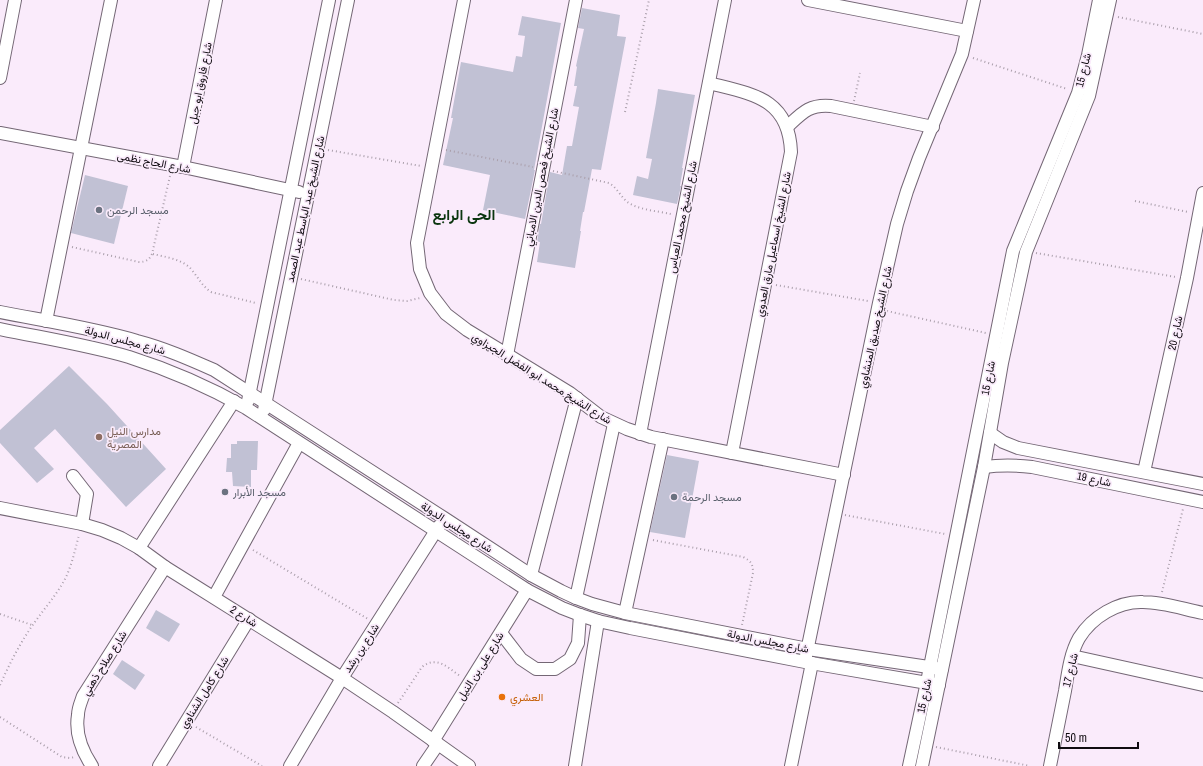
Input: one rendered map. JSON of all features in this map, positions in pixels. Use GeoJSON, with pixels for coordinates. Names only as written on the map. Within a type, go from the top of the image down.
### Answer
{"type":"FeatureCollection","features":[{"type":"Feature","properties":{"kind":"street"},"geometry":{"type":"LineString","coordinates":[[0,78],[15,0]]}},
{"type":"Feature","properties":{"kind":"street"},"geometry":{"type":"LineString","coordinates":[[46,321],[110,0]]}},
{"type":"Feature","properties":{"kind":"street","name":"شارع فاروق ابو جبل"},"geometry":{"type":"LineString","coordinates":[[178,166],[216,0]]}},
{"type":"Feature","properties":{"kind":"street","name":"شارع الشيخ عبد الباسط عبد الصمد"},"geometry":{"type":"LineString","coordinates":[[246,408],[329,0]]}},
{"type":"Feature","properties":{"kind":"street","name":"شارع الشيخ عبد الباسط عبد الصمد"},"geometry":{"type":"LineString","coordinates":[[262,419],[348,0]]}},
{"type":"Feature","properties":{"kind":"street","name":"شارع الشيخ محمد ابو الفضل الجيزاوي"},"geometry":{"type":"LineString","coordinates":[[464,0],[417,243],[420,269],[430,293],[446,314],[467,330],[564,389],[614,424],[640,434],[844,475]]}},
{"type":"Feature","properties":{"kind":"street","name":"شارع الشيخ فحص الدين الامباني"},"geometry":{"type":"LineString","coordinates":[[507,355],[576,0]]}},
{"type":"Feature","properties":{"kind":"street","name":"شارع الشيخ محمد العباس"},"geometry":{"type":"LineString","coordinates":[[640,434],[725,0]]}},
{"type":"Feature","properties":{"kind":"street"},"geometry":{"type":"LineString","coordinates":[[808,0],[868,6],[968,31]]}},
{"type":"Feature","properties":{"kind":"street","name":"شارع الشيخ صديق المنشاوي"},"geometry":{"type":"LineString","coordinates":[[791,766],[808,662],[808,649],[897,224],[919,158],[962,54],[974,0]]}},
{"type":"Feature","properties":{"kind":"street","name":"شارع 15"},"geometry":{"type":"LineString","coordinates":[[936,668],[984,467],[990,433],[997,362],[996,335],[1013,251],[1078,93],[1088,55],[1099,0]]}},
{"type":"Feature","properties":{"kind":"street","name":"شارع 15"},"geometry":{"type":"LineString","coordinates":[[922,766],[927,745],[933,684],[956,536],[997,362],[1026,252],[1089,96],[1110,0]]}},
{"type":"Feature","properties":{"kind":"street","name":"شارع الشيخ اسماعيل مارق العدوي"},"geometry":{"type":"LineString","coordinates":[[709,83],[752,94],[767,102],[779,113],[787,127],[791,152],[732,453]]}},
{"type":"Feature","properties":{"kind":"street"},"geometry":{"type":"LineString","coordinates":[[787,127],[811,107],[821,105],[932,127]]}},
{"type":"Feature","properties":{"kind":"street","name":"شارع الحاج نظمى"},"geometry":{"type":"LineString","coordinates":[[0,133],[178,166],[308,194]]}},
{"type":"Feature","properties":{"kind":"street","name":"شارع 20"},"geometry":{"type":"LineString","coordinates":[[1144,472],[1187,278],[1198,248],[1199,215],[1203,193]]}},
{"type":"Feature","properties":{"kind":"street","name":"شارع مجلس الدولة"},"geometry":{"type":"LineString","coordinates":[[0,312],[137,341],[176,354],[214,370],[531,575],[576,598],[629,614],[740,636],[808,649],[936,668]]}},
{"type":"Feature","properties":{"kind":"street","name":"شارع مجلس الدولة"},"geometry":{"type":"LineString","coordinates":[[0,329],[128,357],[164,369],[234,401],[527,590],[562,608],[580,615],[598,621],[630,628],[933,684]]}},
{"type":"Feature","properties":{"kind":"street"},"geometry":{"type":"LineString","coordinates":[[531,575],[577,398]]}},
{"type":"Feature","properties":{"kind":"street"},"geometry":{"type":"LineString","coordinates":[[139,548],[234,401]]}},
{"type":"Feature","properties":{"kind":"street"},"geometry":{"type":"LineString","coordinates":[[576,598],[614,424]]}},
{"type":"Feature","properties":{"kind":"street","name":"شارع 19"},"geometry":{"type":"LineString","coordinates":[[990,433],[1003,442],[1018,448],[1202,484]]}},
{"type":"Feature","properties":{"kind":"street"},"geometry":{"type":"LineString","coordinates":[[630,628],[629,614],[641,538],[663,439]]}},
{"type":"Feature","properties":{"kind":"street"},"geometry":{"type":"LineString","coordinates":[[214,597],[299,443]]}},
{"type":"Feature","properties":{"kind":"street","name":"شارع 19"},"geometry":{"type":"LineString","coordinates":[[984,467],[1000,465],[1032,467],[1196,500]]}},
{"type":"Feature","properties":{"kind":"street"},"geometry":{"type":"LineString","coordinates":[[73,476],[87,494],[82,524]]}},
{"type":"Feature","properties":{"kind":"street"},"geometry":{"type":"LineString","coordinates":[[1196,500],[1202,484]]}},
{"type":"Feature","properties":{"kind":"street","name":"شارع 2"},"geometry":{"type":"LineString","coordinates":[[0,508],[82,524],[121,538],[342,678],[469,766]]}},
{"type":"Feature","properties":{"kind":"street","name":"شارع بن رشد"},"geometry":{"type":"LineString","coordinates":[[290,766],[342,678],[444,518]]}},
{"type":"Feature","properties":{"kind":"street","name":"شارع صلاح ذهني"},"geometry":{"type":"LineString","coordinates":[[92,766],[84,754],[78,734],[78,715],[83,696],[165,567]]}},
{"type":"Feature","properties":{"kind":"street","name":"شارع على بن النيل"},"geometry":{"type":"LineString","coordinates":[[423,766],[435,742],[527,590]]}},
{"type":"Feature","properties":{"kind":"street","name":"شارع 17"},"geometry":{"type":"LineString","coordinates":[[1050,766],[1072,656],[1079,639],[1091,624],[1106,612],[1123,604],[1142,602],[1203,613]]}},
{"type":"Feature","properties":{"kind":"street"},"geometry":{"type":"LineString","coordinates":[[501,633],[521,659],[536,669],[555,669],[570,659],[578,643],[580,615]]}},
{"type":"Feature","properties":{"kind":"street","name":"شارع كامل الشناوي"},"geometry":{"type":"LineString","coordinates":[[159,766],[249,619]]}},
{"type":"Feature","properties":{"kind":"street"},"geometry":{"type":"LineString","coordinates":[[575,766],[598,621]]}},
{"type":"Feature","properties":{"kind":"street"},"geometry":{"type":"LineString","coordinates":[[1072,656],[1203,685]]}},
{"type":"Feature","properties":{"kind":"street","name":"شارع 15"},"geometry":{"type":"LineString","coordinates":[[908,766],[933,684]]}},
{"type":"Feature","properties":{"kind":"path"},"geometry":{"type":"LineString","coordinates":[[625,112],[649,0]]}},
{"type":"Feature","properties":{"kind":"path"},"geometry":{"type":"LineString","coordinates":[[1107,15],[1203,34]]}},
{"type":"Feature","properties":{"kind":"path"},"geometry":{"type":"LineString","coordinates":[[962,54],[1078,93]]}},
{"type":"Feature","properties":{"kind":"path"},"geometry":{"type":"LineString","coordinates":[[852,110],[860,73]]}},
{"type":"Feature","properties":{"kind":"path"},"geometry":{"type":"LineString","coordinates":[[317,148],[432,168]]}},
{"type":"Feature","properties":{"kind":"path"},"geometry":{"type":"LineString","coordinates":[[436,148],[609,183],[614,186],[622,197],[635,206],[682,216]]}},
{"type":"Feature","properties":{"kind":"path"},"geometry":{"type":"LineString","coordinates":[[62,244],[139,262],[144,262],[149,259],[152,254],[178,166]]}},
{"type":"Feature","properties":{"kind":"path"},"geometry":{"type":"LineString","coordinates":[[1135,201],[1199,215]]}},
{"type":"Feature","properties":{"kind":"path"},"geometry":{"type":"LineString","coordinates":[[1026,252],[1187,278]]}},
{"type":"Feature","properties":{"kind":"path"},"geometry":{"type":"LineString","coordinates":[[152,254],[187,265],[205,288],[211,292],[267,306]]}},
{"type":"Feature","properties":{"kind":"path"},"geometry":{"type":"LineString","coordinates":[[291,277],[394,300],[406,301],[419,299],[430,293]]}},
{"type":"Feature","properties":{"kind":"path"},"geometry":{"type":"LineString","coordinates":[[765,282],[879,306],[996,335]]}},
{"type":"Feature","properties":{"kind":"path"},"geometry":{"type":"LineString","coordinates":[[1159,604],[1196,500]]}},
{"type":"Feature","properties":{"kind":"path"},"geometry":{"type":"LineString","coordinates":[[836,513],[956,536]]}},
{"type":"Feature","properties":{"kind":"path"},"geometry":{"type":"LineString","coordinates":[[0,685],[19,646],[32,625],[58,592],[66,577],[72,562],[82,524]]}},
{"type":"Feature","properties":{"kind":"path"},"geometry":{"type":"LineString","coordinates":[[641,538],[743,557],[749,560],[753,566],[753,573],[740,636]]}},
{"type":"Feature","properties":{"kind":"path"},"geometry":{"type":"LineString","coordinates":[[243,544],[377,624]]}},
{"type":"Feature","properties":{"kind":"path"},"geometry":{"type":"LineString","coordinates":[[0,614],[32,625]]}},
{"type":"Feature","properties":{"kind":"path"},"geometry":{"type":"LineString","coordinates":[[393,712],[422,667],[428,663],[434,661],[440,663],[470,683]]}},
{"type":"Feature","properties":{"kind":"path"},"geometry":{"type":"LineString","coordinates":[[0,717],[62,757],[78,757],[84,754]]}},
{"type":"Feature","properties":{"kind":"path"},"geometry":{"type":"LineString","coordinates":[[186,721],[262,766]]}},
{"type":"Feature","properties":{"kind":"path"},"geometry":{"type":"LineString","coordinates":[[927,745],[1030,766]]}},
{"type":"Feature","properties":{"kind":"building"},"geometry":{"type":"Polygon","coordinates":[[[582,8],[620,15],[617,36],[626,37],[601,170],[592,169],[583,212],[575,268],[537,262],[540,242],[537,242],[550,172],[562,175],[567,146],[572,146],[579,107],[573,106],[577,86],[574,86],[576,66],[584,29],[578,28],[582,8]]]}},
{"type":"Feature","properties":{"kind":"building"},"geometry":{"type":"Polygon","coordinates":[[[522,16],[561,23],[525,219],[483,210],[490,175],[443,165],[453,118],[451,118],[461,62],[513,72],[516,56],[522,57],[525,36],[518,35],[522,16]]]}},
{"type":"Feature","properties":{"kind":"building"},"geometry":{"type":"Polygon","coordinates":[[[658,89],[695,95],[677,204],[633,195],[637,176],[648,179],[652,159],[646,158],[658,89]]]}},
{"type":"Feature","properties":{"kind":"building","name":"مسجد الرحمن"},"geometry":{"type":"Polygon","coordinates":[[[85,175],[128,186],[114,244],[71,233],[85,175]]]}},
{"type":"Feature","properties":{"kind":"building","name":"مدارس النيل المصرية"},"geometry":{"type":"Polygon","coordinates":[[[69,366],[107,404],[166,469],[126,507],[55,429],[34,448],[54,469],[37,483],[0,443],[0,430],[69,366]]]}},
{"type":"Feature","properties":{"kind":"building","name":"مسجد الأبرار"},"geometry":{"type":"Polygon","coordinates":[[[237,441],[258,441],[257,470],[251,470],[251,487],[233,486],[232,472],[226,472],[227,458],[231,458],[231,444],[237,444],[237,441]]]}},
{"type":"Feature","properties":{"kind":"building","name":"مسجد الرحمة"},"geometry":{"type":"Polygon","coordinates":[[[667,455],[699,461],[685,538],[650,532],[667,455]]]}},
{"type":"Feature","properties":{"kind":"building"},"geometry":{"type":"Polygon","coordinates":[[[156,610],[180,624],[169,642],[146,628],[156,610]]]}},
{"type":"Feature","properties":{"kind":"building"},"geometry":{"type":"Polygon","coordinates":[[[122,660],[145,675],[135,690],[113,674],[122,660]]]}},
{"type":"Feature","properties":{"kind":"place","name":"مسجد الرحمن"},"geometry":{"type":"Point","coordinates":[99,210]}},
{"type":"Feature","properties":{"kind":"place","name":"مدارس النيل المصرية"},"geometry":{"type":"Point","coordinates":[99,437]}},
{"type":"Feature","properties":{"kind":"place","name":"مسجد الأبرار"},"geometry":{"type":"Point","coordinates":[225,492]}},
{"type":"Feature","properties":{"kind":"place","name":"مسجد الرحمة"},"geometry":{"type":"Point","coordinates":[674,497]}},
{"type":"Feature","properties":{"kind":"place","name":"العشري"},"geometry":{"type":"Point","coordinates":[502,697]}},
{"type":"Feature","properties":{"kind":"district","name":"الحى الرابع"},"geometry":{"type":"Point","coordinates":[464,214]}}]}
